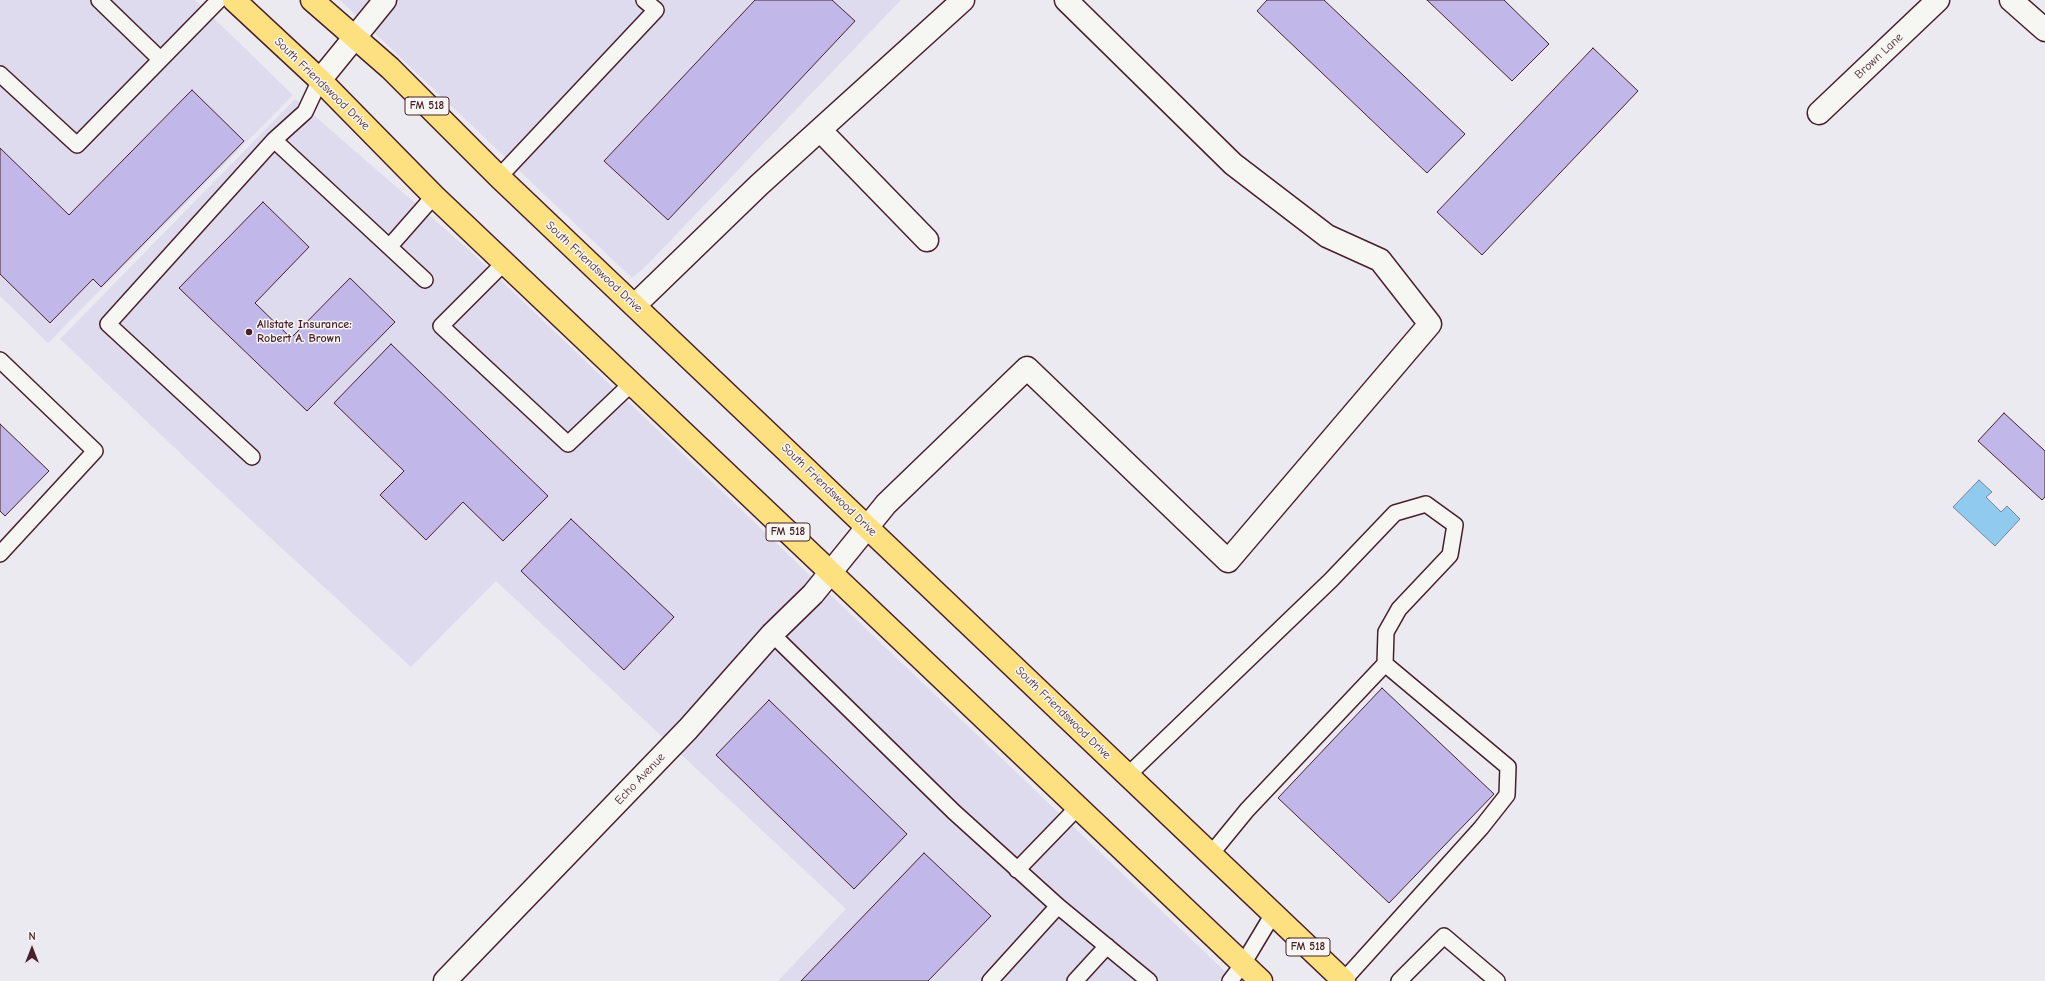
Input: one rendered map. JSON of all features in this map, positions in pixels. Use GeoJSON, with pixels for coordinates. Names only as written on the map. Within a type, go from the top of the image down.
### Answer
{"type":"FeatureCollection","features":[{"type":"Feature","properties":{"kind":"main road","name":"South Friendswood Drive"},"geometry":{"type":"LineString","coordinates":[[234,0],[320,80],[434,196],[1078,807],[1236,973],[1261,981]]}},
{"type":"Feature","properties":{"kind":"main road","name":"South Friendswood Drive"},"geometry":{"type":"LineString","coordinates":[[312,0],[390,68],[499,177],[1344,981]]}},
{"type":"Feature","properties":{"kind":"street"},"geometry":{"type":"LineString","coordinates":[[320,80],[354,36],[385,0]]}},
{"type":"Feature","properties":{"kind":"street"},"geometry":{"type":"LineString","coordinates":[[635,305],[759,185],[963,0]]}},
{"type":"Feature","properties":{"kind":"street","name":"Echo Avenue"},"geometry":{"type":"LineString","coordinates":[[445,981],[688,729],[772,634],[813,594],[886,504],[1027,368],[1228,561],[1430,324],[1380,260],[1326,236],[1233,164],[1066,0]]}},
{"type":"Feature","properties":{"kind":"street","name":"Brown Lane"},"geometry":{"type":"LineString","coordinates":[[1819,113],[1938,0]]}},
{"type":"Feature","properties":{"kind":"street"},"geometry":{"type":"LineString","coordinates":[[2011,0],[2045,30]]}},
{"type":"Feature","properties":{"kind":"street"},"geometry":{"type":"LineString","coordinates":[[820,130],[927,240]]}},
{"type":"Feature","properties":{"kind":"lane"},"geometry":{"type":"LineString","coordinates":[[99,0],[160,60]]}},
{"type":"Feature","properties":{"kind":"lane"},"geometry":{"type":"LineString","coordinates":[[0,74],[77,145],[219,0]]}},
{"type":"Feature","properties":{"kind":"lane"},"geometry":{"type":"LineString","coordinates":[[499,177],[660,5],[644,0]]}},
{"type":"Feature","properties":{"kind":"lane"},"geometry":{"type":"LineString","coordinates":[[252,458],[108,324],[274,140],[305,112],[320,80]]}},
{"type":"Feature","properties":{"kind":"lane"},"geometry":{"type":"LineString","coordinates":[[274,140],[425,280]]}},
{"type":"Feature","properties":{"kind":"lane"},"geometry":{"type":"LineString","coordinates":[[390,246],[434,196]]}},
{"type":"Feature","properties":{"kind":"lane"},"geometry":{"type":"LineString","coordinates":[[505,262],[441,326],[568,444],[632,383]]}},
{"type":"Feature","properties":{"kind":"lane"},"geometry":{"type":"LineString","coordinates":[[0,360],[95,451],[0,554]]}},
{"type":"Feature","properties":{"kind":"lane"},"geometry":{"type":"LineString","coordinates":[[1128,775],[1331,580],[1395,513],[1426,504],[1455,525],[1450,555],[1398,609],[1386,632],[1385,664],[1247,810],[1211,854]]}},
{"type":"Feature","properties":{"kind":"lane"},"geometry":{"type":"LineString","coordinates":[[772,634],[954,812],[1017,870],[1149,981]]}},
{"type":"Feature","properties":{"kind":"lane"},"geometry":{"type":"LineString","coordinates":[[1344,981],[1481,828],[1507,795],[1508,767],[1385,664]]}},
{"type":"Feature","properties":{"kind":"lane"},"geometry":{"type":"LineString","coordinates":[[1017,870],[1078,807]]}},
{"type":"Feature","properties":{"kind":"lane"},"geometry":{"type":"LineString","coordinates":[[990,981],[1058,906]]}},
{"type":"Feature","properties":{"kind":"lane"},"geometry":{"type":"LineString","coordinates":[[1236,973],[1273,914]]}},
{"type":"Feature","properties":{"kind":"lane"},"geometry":{"type":"LineString","coordinates":[[1399,981],[1444,936],[1497,981]]}},
{"type":"Feature","properties":{"kind":"lane"},"geometry":{"type":"LineString","coordinates":[[1076,981],[1107,946]]}},
{"type":"Feature","properties":{"kind":"shaded area"},"geometry":{"type":"Polygon","coordinates":[[[0,0],[195,0],[293,95],[48,343],[0,296],[0,0]]]}},
{"type":"Feature","properties":{"kind":"shaded area"},"geometry":{"type":"Polygon","coordinates":[[[340,0],[901,0],[647,265],[632,278],[340,0]]]}},
{"type":"Feature","properties":{"kind":"shaded area"},"geometry":{"type":"Polygon","coordinates":[[[295,99],[469,250],[1235,981],[778,981],[846,909],[496,581],[411,667],[237,507],[60,339],[295,99]]]}},
{"type":"Feature","properties":{"kind":"water"},"geometry":{"type":"Polygon","coordinates":[[[1979,480],[1992,492],[1986,497],[2001,512],[2007,506],[2020,519],[1995,546],[1953,507],[1979,480]]]}},
{"type":"Feature","properties":{"kind":"building"},"geometry":{"type":"Polygon","coordinates":[[[755,0],[832,0],[855,21],[668,220],[604,161],[755,0]]]}},
{"type":"Feature","properties":{"kind":"building"},"geometry":{"type":"Polygon","coordinates":[[[1267,0],[1324,0],[1465,134],[1427,173],[1257,11],[1267,0]]]}},
{"type":"Feature","properties":{"kind":"building"},"geometry":{"type":"Polygon","coordinates":[[[1427,0],[1504,0],[1549,44],[1512,81],[1427,0]]]}},
{"type":"Feature","properties":{"kind":"building"},"geometry":{"type":"Polygon","coordinates":[[[1593,48],[1638,91],[1482,255],[1437,212],[1593,48]]]}},
{"type":"Feature","properties":{"kind":"building"},"geometry":{"type":"Polygon","coordinates":[[[192,90],[244,141],[101,287],[93,279],[50,323],[0,274],[0,148],[69,215],[192,90]]]}},
{"type":"Feature","properties":{"kind":"building"},"geometry":{"type":"Polygon","coordinates":[[[263,202],[309,247],[255,303],[291,338],[350,278],[395,322],[307,411],[179,288],[263,202]]]}},
{"type":"Feature","properties":{"kind":"building"},"geometry":{"type":"Polygon","coordinates":[[[391,344],[548,496],[503,541],[463,502],[426,540],[380,495],[404,471],[334,403],[391,344]]]}},
{"type":"Feature","properties":{"kind":"building"},"geometry":{"type":"Polygon","coordinates":[[[2004,413],[2045,451],[2045,497],[2042,500],[1978,441],[2004,413]]]}},
{"type":"Feature","properties":{"kind":"building"},"geometry":{"type":"Polygon","coordinates":[[[0,424],[49,471],[5,516],[0,511],[0,424]]]}},
{"type":"Feature","properties":{"kind":"building"},"geometry":{"type":"Polygon","coordinates":[[[571,519],[674,617],[624,670],[521,571],[571,519]]]}},
{"type":"Feature","properties":{"kind":"building"},"geometry":{"type":"Polygon","coordinates":[[[1382,688],[1494,794],[1389,903],[1278,798],[1382,688]]]}},
{"type":"Feature","properties":{"kind":"building"},"geometry":{"type":"Polygon","coordinates":[[[769,700],[907,834],[854,889],[716,755],[769,700]]]}},
{"type":"Feature","properties":{"kind":"building"},"geometry":{"type":"Polygon","coordinates":[[[924,853],[991,916],[928,981],[801,981],[924,853]]]}},
{"type":"Feature","properties":{"kind":"place","name":"Allstate Insurance: Robert A. Brown"},"geometry":{"type":"Point","coordinates":[249,332]}}]}
